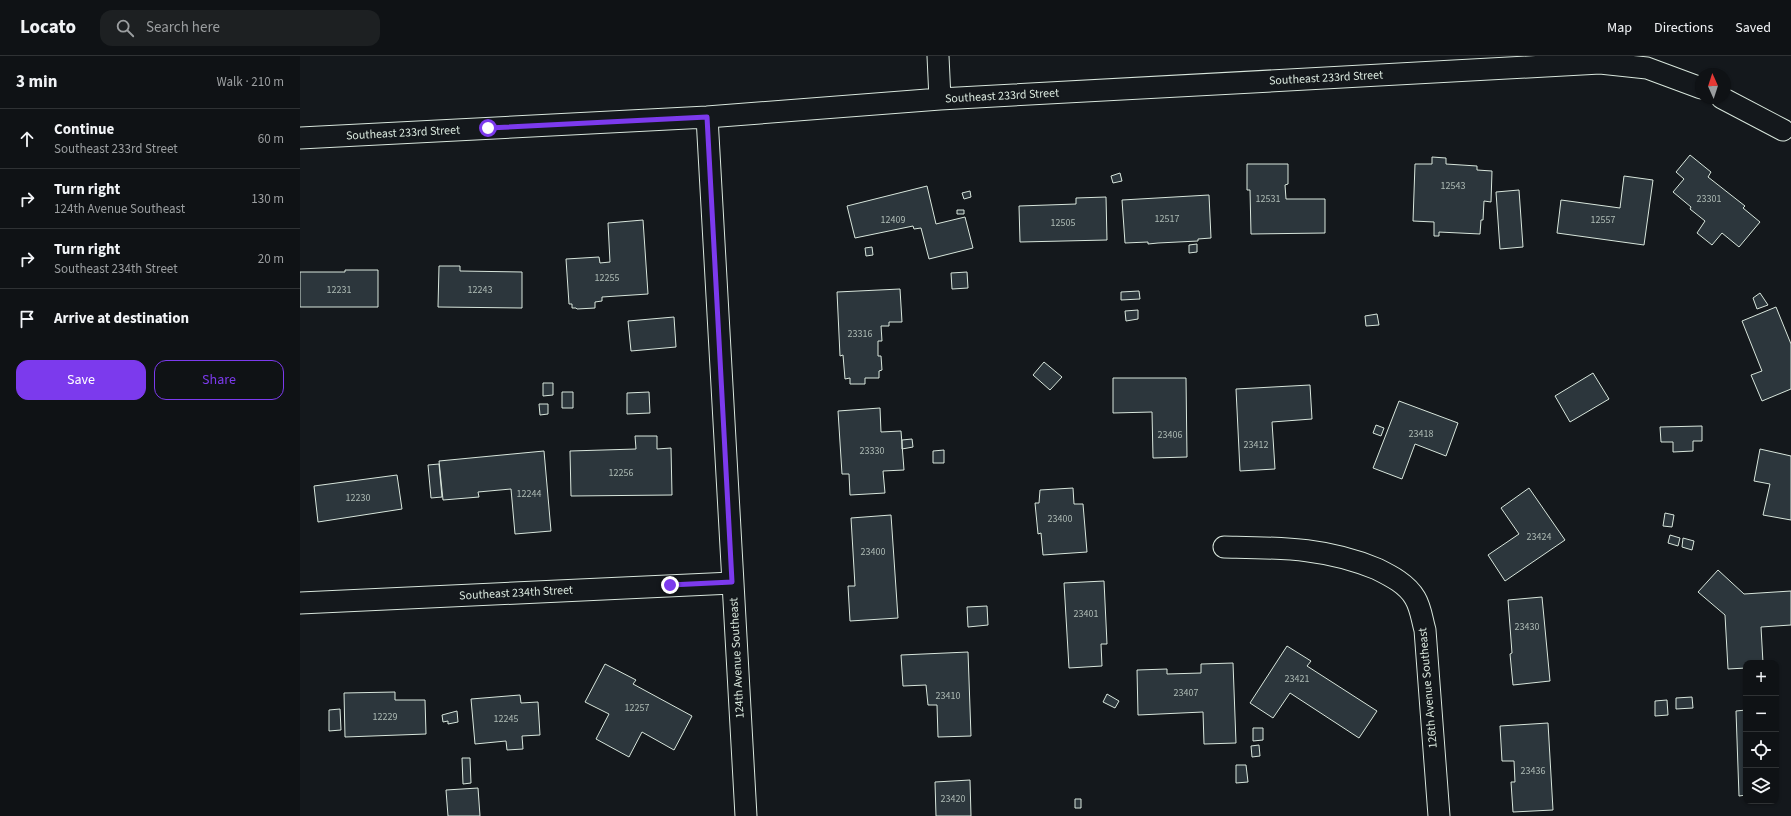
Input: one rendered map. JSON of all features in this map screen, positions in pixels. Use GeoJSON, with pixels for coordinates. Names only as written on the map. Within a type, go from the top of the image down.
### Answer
{"type":"FeatureCollection","features":[{"type":"Feature","properties":{"kind":"street"},"geometry":{"type":"LineString","coordinates":[[938,56],[940,99]]}},
{"type":"Feature","properties":{"kind":"street","name":"Southeast 233rd Street"},"geometry":{"type":"LineString","coordinates":[[300,138],[707,117],[940,99],[1600,63],[1647,68],[1695,86]]}},
{"type":"Feature","properties":{"kind":"street"},"geometry":{"type":"LineString","coordinates":[[1731,102],[1788,127]]}},
{"type":"Feature","properties":{"kind":"street","name":"124th Avenue Southeast"},"geometry":{"type":"LineString","coordinates":[[707,117],[746,816]]}},
{"type":"Feature","properties":{"kind":"street","name":"126th Avenue Southeast"},"geometry":{"type":"LineString","coordinates":[[1224,547],[1295,549],[1332,554],[1359,562],[1387,574],[1403,584],[1415,597],[1425,630],[1439,816]]}},
{"type":"Feature","properties":{"kind":"street","name":"Southeast 234th Street"},"geometry":{"type":"LineString","coordinates":[[300,603],[732,582]]}},
{"type":"Feature","properties":{"kind":"building"},"geometry":{"type":"Polygon","coordinates":[[[1690,155],[1711,172],[1708,177],[1745,206],[1743,208],[1760,222],[1739,247],[1722,233],[1712,245],[1697,233],[1705,221],[1673,192],[1684,179],[1676,172],[1690,155]]]}},
{"type":"Feature","properties":{"kind":"building"},"geometry":{"type":"Polygon","coordinates":[[[1432,157],[1446,158],[1446,164],[1477,166],[1477,170],[1492,171],[1491,202],[1484,201],[1483,220],[1481,220],[1480,234],[1439,232],[1439,236],[1434,236],[1434,222],[1413,221],[1415,164],[1432,164],[1432,157]]]}},
{"type":"Feature","properties":{"kind":"building"},"geometry":{"type":"Polygon","coordinates":[[[1247,164],[1288,164],[1288,184],[1285,185],[1286,199],[1325,199],[1325,233],[1251,234],[1250,190],[1247,190],[1247,164]]]}},
{"type":"Feature","properties":{"kind":"building"},"geometry":{"type":"Polygon","coordinates":[[[1120,173],[1122,181],[1113,183],[1111,176],[1120,173]]]}},
{"type":"Feature","properties":{"kind":"building"},"geometry":{"type":"Polygon","coordinates":[[[1624,176],[1653,180],[1644,245],[1557,233],[1561,200],[1620,208],[1624,176]]]}},
{"type":"Feature","properties":{"kind":"building"},"geometry":{"type":"Polygon","coordinates":[[[927,186],[936,224],[965,217],[973,248],[929,259],[921,228],[914,229],[913,226],[855,238],[847,206],[927,186]]]}},
{"type":"Feature","properties":{"kind":"building"},"geometry":{"type":"Polygon","coordinates":[[[1519,190],[1523,247],[1500,249],[1496,192],[1519,190]]]}},
{"type":"Feature","properties":{"kind":"building"},"geometry":{"type":"Polygon","coordinates":[[[970,191],[971,197],[964,199],[962,193],[970,191]]]}},
{"type":"Feature","properties":{"kind":"building"},"geometry":{"type":"Polygon","coordinates":[[[1209,195],[1211,238],[1198,239],[1198,241],[1148,244],[1148,242],[1125,243],[1122,200],[1209,195]]]}},
{"type":"Feature","properties":{"kind":"building"},"geometry":{"type":"Polygon","coordinates":[[[1106,197],[1107,240],[1020,242],[1019,206],[1076,204],[1076,198],[1106,197]]]}},
{"type":"Feature","properties":{"kind":"building"},"geometry":{"type":"Polygon","coordinates":[[[957,210],[964,210],[964,214],[957,214],[957,210]]]}},
{"type":"Feature","properties":{"kind":"building"},"geometry":{"type":"Polygon","coordinates":[[[643,220],[648,294],[602,297],[602,301],[595,302],[595,308],[572,308],[572,304],[569,304],[566,259],[599,257],[600,263],[610,262],[608,223],[643,220]]]}},
{"type":"Feature","properties":{"kind":"building"},"geometry":{"type":"Polygon","coordinates":[[[1197,244],[1197,252],[1189,253],[1189,245],[1197,244]]]}},
{"type":"Feature","properties":{"kind":"building"},"geometry":{"type":"Polygon","coordinates":[[[872,247],[873,255],[866,256],[865,248],[872,247]]]}},
{"type":"Feature","properties":{"kind":"building"},"geometry":{"type":"Polygon","coordinates":[[[439,266],[460,266],[460,271],[522,272],[522,308],[438,307],[439,266]]]}},
{"type":"Feature","properties":{"kind":"building"},"geometry":{"type":"Polygon","coordinates":[[[345,270],[378,270],[378,307],[300,307],[300,272],[345,272],[345,270]]]}},
{"type":"Feature","properties":{"kind":"building"},"geometry":{"type":"Polygon","coordinates":[[[967,272],[968,288],[952,289],[951,273],[967,272]]]}},
{"type":"Feature","properties":{"kind":"building"},"geometry":{"type":"Polygon","coordinates":[[[900,289],[902,322],[889,322],[889,326],[881,326],[882,341],[878,341],[878,356],[881,356],[882,370],[879,371],[879,378],[865,378],[865,384],[850,384],[850,378],[845,379],[843,355],[840,356],[837,292],[900,289]]]}},
{"type":"Feature","properties":{"kind":"building"},"geometry":{"type":"Polygon","coordinates":[[[1139,291],[1140,299],[1121,300],[1121,292],[1139,291]]]}},
{"type":"Feature","properties":{"kind":"building"},"geometry":{"type":"Polygon","coordinates":[[[1760,293],[1768,305],[1757,309],[1753,298],[1760,293]]]}},
{"type":"Feature","properties":{"kind":"building"},"geometry":{"type":"Polygon","coordinates":[[[1776,307],[1791,344],[1791,389],[1762,401],[1751,375],[1762,371],[1742,321],[1776,307]]]}},
{"type":"Feature","properties":{"kind":"building"},"geometry":{"type":"Polygon","coordinates":[[[1138,310],[1138,319],[1126,321],[1125,311],[1138,310]]]}},
{"type":"Feature","properties":{"kind":"building"},"geometry":{"type":"Polygon","coordinates":[[[1377,314],[1379,325],[1366,326],[1365,316],[1377,314]]]}},
{"type":"Feature","properties":{"kind":"building"},"geometry":{"type":"Polygon","coordinates":[[[674,317],[676,347],[631,351],[628,321],[674,317]]]}},
{"type":"Feature","properties":{"kind":"building"},"geometry":{"type":"Polygon","coordinates":[[[1044,362],[1062,377],[1050,390],[1033,375],[1044,362]]]}},
{"type":"Feature","properties":{"kind":"building"},"geometry":{"type":"Polygon","coordinates":[[[1593,373],[1609,399],[1570,422],[1555,396],[1593,373]]]}},
{"type":"Feature","properties":{"kind":"building"},"geometry":{"type":"Polygon","coordinates":[[[1113,378],[1186,378],[1187,457],[1153,458],[1152,412],[1113,413],[1113,378]]]}},
{"type":"Feature","properties":{"kind":"building"},"geometry":{"type":"Polygon","coordinates":[[[543,383],[553,383],[553,395],[543,396],[543,383]]]}},
{"type":"Feature","properties":{"kind":"building"},"geometry":{"type":"Polygon","coordinates":[[[1310,385],[1312,419],[1272,422],[1275,469],[1240,471],[1236,389],[1310,385]]]}},
{"type":"Feature","properties":{"kind":"building"},"geometry":{"type":"Polygon","coordinates":[[[562,392],[573,392],[573,408],[562,408],[562,392]]]}},
{"type":"Feature","properties":{"kind":"building"},"geometry":{"type":"Polygon","coordinates":[[[649,392],[650,413],[627,414],[627,393],[649,392]]]}},
{"type":"Feature","properties":{"kind":"building"},"geometry":{"type":"Polygon","coordinates":[[[1399,401],[1458,423],[1446,456],[1415,444],[1402,479],[1373,468],[1399,401]]]}},
{"type":"Feature","properties":{"kind":"building"},"geometry":{"type":"Polygon","coordinates":[[[539,404],[548,404],[548,414],[540,415],[539,404]]]}},
{"type":"Feature","properties":{"kind":"building"},"geometry":{"type":"Polygon","coordinates":[[[880,408],[881,432],[901,431],[904,470],[883,471],[885,493],[850,495],[849,474],[842,474],[838,411],[880,408]]]}},
{"type":"Feature","properties":{"kind":"building"},"geometry":{"type":"Polygon","coordinates":[[[1376,425],[1384,428],[1381,436],[1373,433],[1376,425]]]}},
{"type":"Feature","properties":{"kind":"building"},"geometry":{"type":"Polygon","coordinates":[[[1702,426],[1702,441],[1693,441],[1693,451],[1673,452],[1673,442],[1661,442],[1660,427],[1702,426]]]}},
{"type":"Feature","properties":{"kind":"building"},"geometry":{"type":"Polygon","coordinates":[[[635,436],[657,436],[657,449],[671,448],[672,495],[571,496],[570,451],[636,449],[635,436]]]}},
{"type":"Feature","properties":{"kind":"building"},"geometry":{"type":"Polygon","coordinates":[[[912,439],[913,447],[902,449],[902,440],[912,439]]]}},
{"type":"Feature","properties":{"kind":"building"},"geometry":{"type":"Polygon","coordinates":[[[1760,449],[1791,456],[1791,520],[1763,515],[1770,484],[1754,481],[1760,449]]]}},
{"type":"Feature","properties":{"kind":"building"},"geometry":{"type":"Polygon","coordinates":[[[944,450],[944,463],[933,463],[933,451],[944,450]]]}},
{"type":"Feature","properties":{"kind":"building"},"geometry":{"type":"Polygon","coordinates":[[[544,451],[551,531],[515,534],[511,489],[478,492],[479,497],[443,500],[439,461],[544,451]]]}},
{"type":"Feature","properties":{"kind":"building"},"geometry":{"type":"Polygon","coordinates":[[[439,464],[442,497],[431,498],[428,465],[439,464]]]}},
{"type":"Feature","properties":{"kind":"building"},"geometry":{"type":"Polygon","coordinates":[[[397,475],[402,509],[318,522],[314,486],[397,475]]]}},
{"type":"Feature","properties":{"kind":"building"},"geometry":{"type":"Polygon","coordinates":[[[1073,488],[1074,504],[1083,504],[1087,552],[1043,555],[1041,533],[1038,534],[1035,503],[1039,503],[1040,490],[1073,488]]]}},
{"type":"Feature","properties":{"kind":"building"},"geometry":{"type":"Polygon","coordinates":[[[1529,488],[1565,540],[1505,581],[1488,555],[1519,534],[1501,508],[1529,488]]]}},
{"type":"Feature","properties":{"kind":"building"},"geometry":{"type":"Polygon","coordinates":[[[1665,513],[1674,515],[1672,527],[1663,526],[1665,513]]]}},
{"type":"Feature","properties":{"kind":"building"},"geometry":{"type":"Polygon","coordinates":[[[891,515],[898,618],[850,621],[848,586],[855,586],[851,518],[891,515]]]}},
{"type":"Feature","properties":{"kind":"building"},"geometry":{"type":"Polygon","coordinates":[[[1670,535],[1680,538],[1678,546],[1668,543],[1670,535]]]}},
{"type":"Feature","properties":{"kind":"building"},"geometry":{"type":"Polygon","coordinates":[[[1683,538],[1694,541],[1692,550],[1682,547],[1683,538]]]}},
{"type":"Feature","properties":{"kind":"building"},"geometry":{"type":"Polygon","coordinates":[[[1718,570],[1744,594],[1791,591],[1791,625],[1761,627],[1763,660],[1743,660],[1743,668],[1728,669],[1725,615],[1698,592],[1718,570]]]}},
{"type":"Feature","properties":{"kind":"building"},"geometry":{"type":"Polygon","coordinates":[[[1104,581],[1107,644],[1101,644],[1102,666],[1069,668],[1064,583],[1104,581]]]}},
{"type":"Feature","properties":{"kind":"building"},"geometry":{"type":"Polygon","coordinates":[[[1542,597],[1550,681],[1513,685],[1508,600],[1542,597]]]}},
{"type":"Feature","properties":{"kind":"building"},"geometry":{"type":"Polygon","coordinates":[[[987,606],[988,625],[968,627],[967,607],[987,606]]]}},
{"type":"Feature","properties":{"kind":"building"},"geometry":{"type":"Polygon","coordinates":[[[1287,646],[1311,661],[1307,666],[1377,711],[1359,738],[1290,693],[1273,718],[1250,703],[1287,646]]]}},
{"type":"Feature","properties":{"kind":"building"},"geometry":{"type":"Polygon","coordinates":[[[968,652],[971,736],[938,737],[937,705],[928,705],[926,685],[903,686],[901,655],[968,652]]]}},
{"type":"Feature","properties":{"kind":"building"},"geometry":{"type":"Polygon","coordinates":[[[1233,663],[1236,743],[1204,744],[1203,712],[1138,715],[1137,670],[1167,669],[1167,674],[1201,673],[1201,664],[1233,663]]]}},
{"type":"Feature","properties":{"kind":"building"},"geometry":{"type":"Polygon","coordinates":[[[605,664],[636,680],[633,684],[692,716],[674,750],[642,732],[629,757],[596,739],[609,714],[585,702],[605,664]]]}},
{"type":"Feature","properties":{"kind":"building"},"geometry":{"type":"Polygon","coordinates":[[[395,692],[395,700],[425,700],[426,734],[345,737],[344,693],[395,692]]]}},
{"type":"Feature","properties":{"kind":"building"},"geometry":{"type":"Polygon","coordinates":[[[1107,694],[1119,701],[1115,708],[1103,702],[1107,694]]]}},
{"type":"Feature","properties":{"kind":"building"},"geometry":{"type":"Polygon","coordinates":[[[520,695],[521,703],[538,702],[540,735],[522,736],[523,749],[507,750],[506,741],[475,744],[471,699],[520,695]]]}},
{"type":"Feature","properties":{"kind":"building"},"geometry":{"type":"Polygon","coordinates":[[[1692,697],[1693,708],[1676,709],[1676,698],[1692,697]]]}},
{"type":"Feature","properties":{"kind":"building"},"geometry":{"type":"Polygon","coordinates":[[[1667,700],[1668,715],[1655,716],[1655,701],[1667,700]]]}},
{"type":"Feature","properties":{"kind":"building"},"geometry":{"type":"Polygon","coordinates":[[[340,709],[341,730],[329,731],[329,710],[340,709]]]}},
{"type":"Feature","properties":{"kind":"building"},"geometry":{"type":"Polygon","coordinates":[[[1743,710],[1743,795],[1739,796],[1736,711],[1743,710]]]}},
{"type":"Feature","properties":{"kind":"building"},"geometry":{"type":"Polygon","coordinates":[[[457,711],[458,722],[448,724],[448,721],[443,722],[442,715],[457,711]]]}},
{"type":"Feature","properties":{"kind":"building"},"geometry":{"type":"Polygon","coordinates":[[[1548,723],[1553,810],[1513,812],[1511,782],[1515,782],[1514,761],[1502,761],[1500,726],[1548,723]]]}},
{"type":"Feature","properties":{"kind":"building"},"geometry":{"type":"Polygon","coordinates":[[[1253,728],[1263,728],[1263,740],[1253,741],[1253,728]]]}},
{"type":"Feature","properties":{"kind":"building"},"geometry":{"type":"Polygon","coordinates":[[[1259,745],[1260,756],[1252,757],[1251,746],[1259,745]]]}},
{"type":"Feature","properties":{"kind":"building"},"geometry":{"type":"Polygon","coordinates":[[[462,758],[470,758],[471,783],[463,784],[462,758]]]}},
{"type":"Feature","properties":{"kind":"building"},"geometry":{"type":"Polygon","coordinates":[[[1236,765],[1246,765],[1248,782],[1236,783],[1236,765]]]}},
{"type":"Feature","properties":{"kind":"building"},"geometry":{"type":"Polygon","coordinates":[[[970,780],[971,816],[936,816],[935,782],[970,780]]]}},
{"type":"Feature","properties":{"kind":"building"},"geometry":{"type":"Polygon","coordinates":[[[478,788],[480,816],[448,816],[446,790],[478,788]]]}},
{"type":"Feature","properties":{"kind":"building"},"geometry":{"type":"Polygon","coordinates":[[[1075,799],[1081,799],[1081,808],[1075,808],[1075,799]]]}},
{"type":"Feature","properties":{"kind":"route"},"geometry":{"type":"LineString","coordinates":[[488,128],[707,117],[732,582],[670,585]]}}]}
